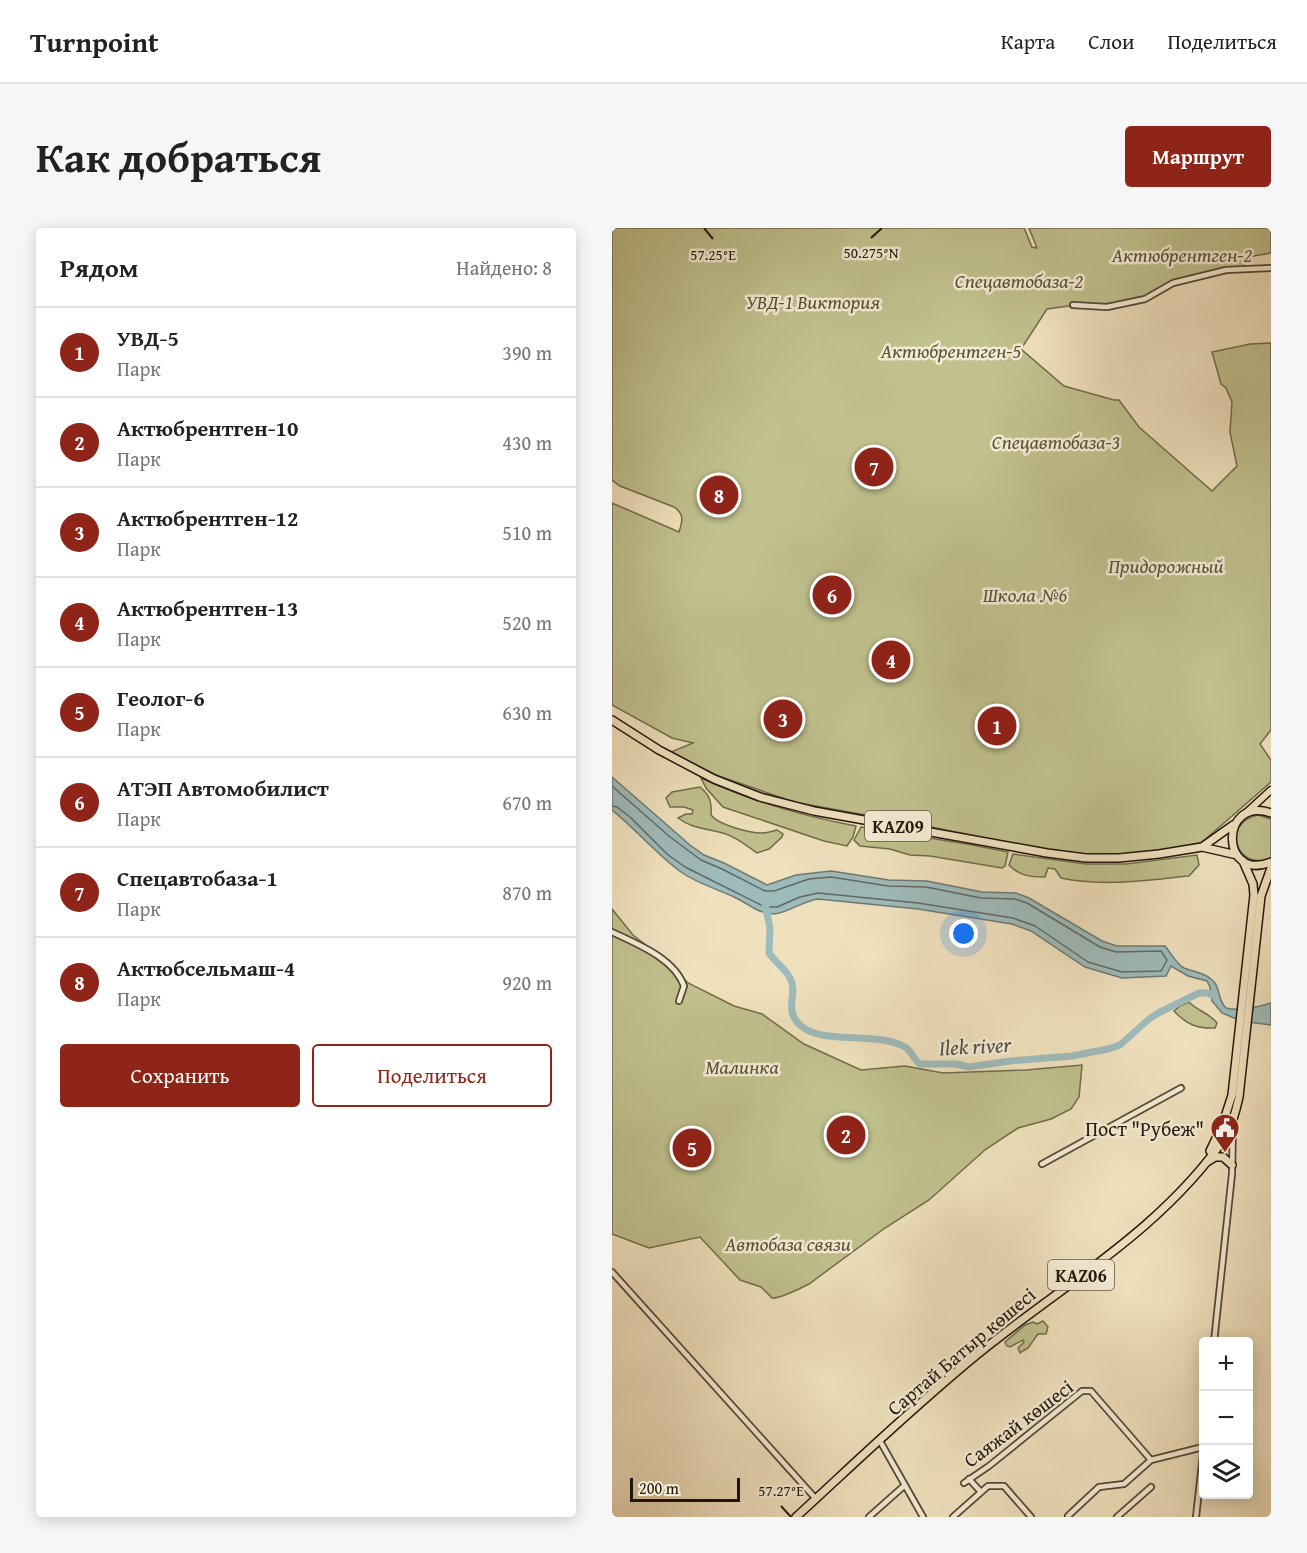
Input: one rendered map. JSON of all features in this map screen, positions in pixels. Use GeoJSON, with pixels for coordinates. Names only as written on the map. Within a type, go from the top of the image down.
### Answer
{"type":"FeatureCollection","features":[{"type":"Feature","properties":{"kind":"highway","name":"KAZ09"},"geometry":{"type":"LineString","coordinates":[[612,720],[659,750],[714,779],[760,797],[814,811],[1047,854],[1086,858],[1149,855],[1202,847],[1237,855]]}},
{"type":"Feature","properties":{"kind":"highway"},"geometry":{"type":"LineString","coordinates":[[1237,855],[1231,839],[1235,823],[1247,813],[1262,810],[1271,813]]}},
{"type":"Feature","properties":{"kind":"highway","name":"KAZ09"},"geometry":{"type":"LineString","coordinates":[[1202,847],[1235,823]]}},
{"type":"Feature","properties":{"kind":"highway","name":"KАZ06"},"geometry":{"type":"LineString","coordinates":[[1237,855],[1243,861],[1252,884],[1253,942]]}},
{"type":"Feature","properties":{"kind":"highway"},"geometry":{"type":"LineString","coordinates":[[1243,861],[1253,865],[1264,865],[1271,862]]}},
{"type":"Feature","properties":{"kind":"highway","name":"KАZ06"},"geometry":{"type":"LineString","coordinates":[[1202,1165],[1226,1135],[1239,1097],[1241,1051],[1253,942],[1261,896],[1271,868]]}},
{"type":"Feature","properties":{"kind":"highway","name":"KАZ06"},"geometry":{"type":"LineString","coordinates":[[1202,1165],[1222,1126],[1232,1095],[1241,1051]]}},
{"type":"Feature","properties":{"kind":"highway"},"geometry":{"type":"LineString","coordinates":[[1202,1165],[1220,1157],[1227,1158],[1232,1165]]}},
{"type":"Feature","properties":{"kind":"highway","name":"Сартай Батыр көшесі"},"geometry":{"type":"LineString","coordinates":[[796,1517],[983,1350],[1141,1228],[1177,1196],[1202,1165]]}},
{"type":"Feature","properties":{"kind":"main road"},"geometry":{"type":"LineString","coordinates":[[1247,813],[1271,790]]}},
{"type":"Feature","properties":{"kind":"street"},"geometry":{"type":"LineString","coordinates":[[1073,305],[1107,307],[1145,299],[1173,283],[1226,270],[1271,268]]}},
{"type":"Feature","properties":{"kind":"street"},"geometry":{"type":"LineString","coordinates":[[612,932],[650,951],[679,975],[684,986],[679,1001]]}},
{"type":"Feature","properties":{"kind":"street"},"geometry":{"type":"LineString","coordinates":[[1041,1164],[1181,1088]]}},
{"type":"Feature","properties":{"kind":"street"},"geometry":{"type":"LineString","coordinates":[[1214,1337],[1232,1165],[1232,1095]]}},
{"type":"Feature","properties":{"kind":"street"},"geometry":{"type":"LineString","coordinates":[[612,1272],[816,1499]]}},
{"type":"Feature","properties":{"kind":"street","name":"Саяжай көшесі"},"geometry":{"type":"LineString","coordinates":[[981,1492],[966,1481],[989,1466],[1082,1391],[1091,1391],[1152,1460]]}},
{"type":"Feature","properties":{"kind":"street"},"geometry":{"type":"LineString","coordinates":[[880,1441],[923,1517]]}},
{"type":"Feature","properties":{"kind":"street"},"geometry":{"type":"LineString","coordinates":[[1068,1516],[1100,1487],[1124,1484],[1152,1460],[1199,1448]]}},
{"type":"Feature","properties":{"kind":"street"},"geometry":{"type":"LineString","coordinates":[[869,1517],[905,1485]]}},
{"type":"Feature","properties":{"kind":"street"},"geometry":{"type":"LineString","coordinates":[[953,1517],[988,1486],[1004,1486],[1031,1517]]}},
{"type":"Feature","properties":{"kind":"street"},"geometry":{"type":"LineString","coordinates":[[1117,1517],[1151,1487]]}},
{"type":"Feature","properties":{"kind":"street"},"geometry":{"type":"LineString","coordinates":[[1196,1517],[1199,1487]]}},
{"type":"Feature","properties":{"kind":"green space"},"geometry":{"type":"Polygon","coordinates":[[[612,228],[1024,228],[1032,247],[1037,248],[1029,228],[1271,228],[1271,253],[1243,258],[1245,269],[1225,270],[1175,283],[1145,296],[1120,303],[1047,309],[1021,349],[1064,386],[1119,400],[1139,427],[1212,491],[1237,466],[1230,432],[1232,402],[1226,388],[1221,384],[1212,352],[1250,344],[1271,343],[1271,730],[1260,744],[1271,760],[1271,782],[1201,843],[1158,851],[1118,854],[1085,854],[1046,850],[794,802],[716,775],[671,752],[693,743],[672,738],[612,705],[612,503],[679,532],[682,521],[680,512],[674,507],[620,486],[612,480],[612,228]]]}},
{"type":"Feature","properties":{"kind":"green space"},"geometry":{"type":"Polygon","coordinates":[[[701,778],[777,807],[856,826],[853,837],[847,846],[824,841],[723,807],[706,788],[701,778]]]}},
{"type":"Feature","properties":{"kind":"green space"},"geometry":{"type":"Polygon","coordinates":[[[700,787],[710,800],[711,815],[715,819],[735,828],[757,833],[777,830],[783,834],[782,837],[769,849],[757,853],[729,835],[693,826],[678,818],[692,814],[693,810],[684,807],[670,807],[666,798],[672,792],[700,787]]]}},
{"type":"Feature","properties":{"kind":"green space"},"geometry":{"type":"Polygon","coordinates":[[[1258,815],[1271,819],[1271,858],[1259,860],[1241,853],[1236,836],[1239,827],[1246,820],[1258,815]]]}},
{"type":"Feature","properties":{"kind":"green space"},"geometry":{"type":"Polygon","coordinates":[[[861,827],[885,831],[903,838],[929,838],[1008,852],[1005,866],[1002,868],[860,846],[854,840],[861,827]]]}},
{"type":"Feature","properties":{"kind":"green space"},"geometry":{"type":"Polygon","coordinates":[[[1013,854],[1086,864],[1126,864],[1197,855],[1199,865],[1189,876],[1125,882],[1093,882],[1061,878],[1055,869],[1048,868],[1045,877],[1021,874],[1009,865],[1013,854]]]}},
{"type":"Feature","properties":{"kind":"green space"},"geometry":{"type":"Polygon","coordinates":[[[612,909],[633,935],[664,959],[688,983],[734,1006],[762,1014],[804,1044],[861,1070],[905,1066],[943,1073],[1082,1065],[1079,1097],[1071,1109],[1051,1119],[1018,1128],[986,1149],[929,1200],[885,1228],[809,1284],[780,1297],[772,1298],[761,1287],[740,1280],[700,1237],[649,1248],[612,1234],[612,909]]]}},
{"type":"Feature","properties":{"kind":"green space"},"geometry":{"type":"Polygon","coordinates":[[[1189,1002],[1214,1019],[1217,1023],[1215,1028],[1192,1025],[1174,1011],[1189,1002]]]}},
{"type":"Feature","properties":{"kind":"green space"},"geometry":{"type":"Polygon","coordinates":[[[1043,1321],[1048,1327],[1046,1334],[1038,1334],[1028,1348],[1020,1353],[1018,1348],[1024,1342],[1023,1340],[1010,1347],[1007,1346],[1005,1342],[1025,1325],[1043,1321]]]}},
{"type":"Feature","properties":{"kind":"water"},"geometry":{"type":"Polygon","coordinates":[[[612,777],[704,855],[767,885],[796,875],[831,871],[889,880],[927,881],[982,892],[1016,893],[1029,898],[1102,941],[1117,946],[1165,946],[1181,966],[1205,975],[1214,982],[1226,1008],[1243,1009],[1271,1003],[1271,1025],[1241,1021],[1222,1013],[1212,1001],[1207,981],[1188,976],[1171,966],[1166,976],[1122,978],[1085,967],[1031,931],[1012,924],[918,909],[818,899],[779,913],[764,912],[701,883],[681,872],[663,858],[612,810],[612,777]]]}},
{"type":"Feature","properties":{"kind":"waterway","name":"Ilek river"},"geometry":{"type":"LineString","coordinates":[[765,904],[770,928],[769,953],[790,978],[795,1020],[811,1032],[822,1035],[893,1042],[905,1047],[920,1064],[956,1064],[969,1067],[1072,1056],[1108,1049],[1120,1045],[1160,1012],[1199,993],[1215,996]]}},
{"type":"Feature","properties":{"kind":"place","name":"Спецавтобаза-1"},"geometry":{"type":"Point","coordinates":[874,467]}},
{"type":"Feature","properties":{"kind":"place","name":"Актюбсельмаш-4"},"geometry":{"type":"Point","coordinates":[719,495]}},
{"type":"Feature","properties":{"kind":"place","name":"АТЭП Автомобилист"},"geometry":{"type":"Point","coordinates":[832,595]}},
{"type":"Feature","properties":{"kind":"place","name":"Актюбрентген-13"},"geometry":{"type":"Point","coordinates":[891,660]}},
{"type":"Feature","properties":{"kind":"place","name":"Актюбрентген-12"},"geometry":{"type":"Point","coordinates":[783,719]}},
{"type":"Feature","properties":{"kind":"place","name":"УВД-5"},"geometry":{"type":"Point","coordinates":[997,726]}},
{"type":"Feature","properties":{"kind":"place","name":"Актюбрентген-10"},"geometry":{"type":"Point","coordinates":[846,1135]}},
{"type":"Feature","properties":{"kind":"place","name":"Геолог-6"},"geometry":{"type":"Point","coordinates":[692,1148]}},
{"type":"Feature","properties":{"kind":"place","name":"Пост \"Рубеж\""},"geometry":{"type":"Point","coordinates":[1225,1154]}},
{"type":"Feature","properties":{"kind":"park label","name":"Актюбрентген-2"},"geometry":{"type":"Point","coordinates":[1182,254]}},
{"type":"Feature","properties":{"kind":"park label","name":"Спецавтобаза-2"},"geometry":{"type":"Point","coordinates":[1019,280]}},
{"type":"Feature","properties":{"kind":"park label","name":"УВД-1 Виктория"},"geometry":{"type":"Point","coordinates":[813,301]}},
{"type":"Feature","properties":{"kind":"park label","name":"Актюбрентген-5"},"geometry":{"type":"Point","coordinates":[951,350]}},
{"type":"Feature","properties":{"kind":"park label","name":"Спецавтобаза-3"},"geometry":{"type":"Point","coordinates":[1056,441]}},
{"type":"Feature","properties":{"kind":"park label","name":"Придорожный"},"geometry":{"type":"Point","coordinates":[1166,565]}},
{"type":"Feature","properties":{"kind":"park label","name":"Школа №6"},"geometry":{"type":"Point","coordinates":[1025,594]}},
{"type":"Feature","properties":{"kind":"park label","name":"Малинка"},"geometry":{"type":"Point","coordinates":[742,1066]}},
{"type":"Feature","properties":{"kind":"park label","name":"Автобаза связи"},"geometry":{"type":"Point","coordinates":[788,1243]}}]}
